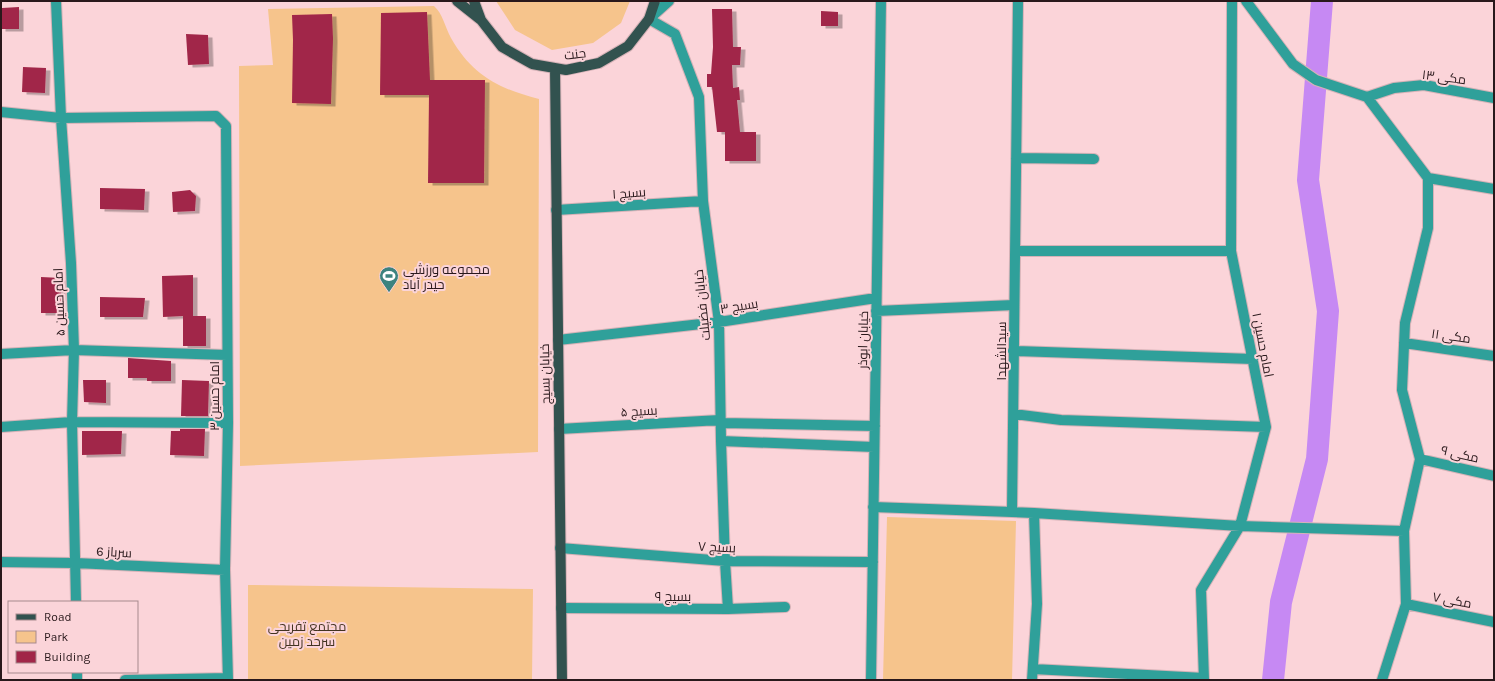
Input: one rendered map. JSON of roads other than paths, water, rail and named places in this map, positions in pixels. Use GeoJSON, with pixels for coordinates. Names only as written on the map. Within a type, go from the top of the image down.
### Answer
{"type":"FeatureCollection","features":[{"type":"Feature","properties":{"kind":"main road"},"geometry":{"type":"LineString","coordinates":[[457,1],[481,20]]}},
{"type":"Feature","properties":{"kind":"main road","name":"جنت"},"geometry":{"type":"LineString","coordinates":[[474,1],[481,20],[502,47],[532,64],[566,70],[599,63],[628,46],[650,19],[656,1]]}},
{"type":"Feature","properties":{"kind":"main road","name":"خیابان بسیج"},"geometry":{"type":"LineString","coordinates":[[555,68],[562,680]]}},
{"type":"Feature","properties":{"kind":"street","name":"امام حسین ۵"},"geometry":{"type":"LineString","coordinates":[[56,1],[61,118],[71,263],[74,350],[72,422],[76,601]]}},
{"type":"Feature","properties":{"kind":"street"},"geometry":{"type":"LineString","coordinates":[[650,19],[669,1]]}},
{"type":"Feature","properties":{"kind":"street","name":"خیابان ابوذر"},"geometry":{"type":"LineString","coordinates":[[871,680],[881,1]]}},
{"type":"Feature","properties":{"kind":"street","name":"سیدالشهدا"},"geometry":{"type":"LineString","coordinates":[[1012,512],[1018,1]]}},
{"type":"Feature","properties":{"kind":"street","name":"امام حسین ۱"},"geometry":{"type":"LineString","coordinates":[[1204,679],[1201,590],[1240,526],[1266,427],[1231,251],[1232,1]]}},
{"type":"Feature","properties":{"kind":"street"},"geometry":{"type":"LineString","coordinates":[[1246,1],[1293,64],[1316,80],[1367,96],[1428,178],[1428,228],[1405,323],[1402,390],[1420,459],[1404,531],[1406,604],[1382,680]]}},
{"type":"Feature","properties":{"kind":"street","name":"خیابان فضیلت"},"geometry":{"type":"LineString","coordinates":[[650,19],[675,34],[699,96],[703,201],[719,322],[720,422],[728,609]]}},
{"type":"Feature","properties":{"kind":"street","name":"مکی ۱۳"},"geometry":{"type":"LineString","coordinates":[[1367,96],[1394,88],[1424,85],[1494,98]]}},
{"type":"Feature","properties":{"kind":"street"},"geometry":{"type":"LineString","coordinates":[[1,112],[61,118]]}},
{"type":"Feature","properties":{"kind":"street","name":"امام حسین ۳"},"geometry":{"type":"LineString","coordinates":[[61,118],[216,116],[226,126],[228,423],[225,570],[228,679]]}},
{"type":"Feature","properties":{"kind":"street"},"geometry":{"type":"LineString","coordinates":[[1016,158],[1094,159]]}},
{"type":"Feature","properties":{"kind":"street"},"geometry":{"type":"LineString","coordinates":[[1428,178],[1494,189]]}},
{"type":"Feature","properties":{"kind":"street","name":"بسیج ۱"},"geometry":{"type":"LineString","coordinates":[[556,210],[703,201]]}},
{"type":"Feature","properties":{"kind":"street"},"geometry":{"type":"LineString","coordinates":[[1015,251],[1231,251]]}},
{"type":"Feature","properties":{"kind":"street","name":"بسیج ۳"},"geometry":{"type":"LineString","coordinates":[[558,340],[719,322],[876,298]]}},
{"type":"Feature","properties":{"kind":"street"},"geometry":{"type":"LineString","coordinates":[[876,311],[1014,305]]}},
{"type":"Feature","properties":{"kind":"street","name":"مکی ۱۱"},"geometry":{"type":"LineString","coordinates":[[1404,343],[1494,356]]}},
{"type":"Feature","properties":{"kind":"street"},"geometry":{"type":"LineString","coordinates":[[1,354],[74,350],[227,355]]}},
{"type":"Feature","properties":{"kind":"street"},"geometry":{"type":"LineString","coordinates":[[1013,351],[1253,359]]}},
{"type":"Feature","properties":{"kind":"street"},"geometry":{"type":"LineString","coordinates":[[1014,414],[1061,420],[1266,427]]}},
{"type":"Feature","properties":{"kind":"street"},"geometry":{"type":"LineString","coordinates":[[1,427],[72,422],[228,423]]}},
{"type":"Feature","properties":{"kind":"street","name":"بسیج ۵"},"geometry":{"type":"LineString","coordinates":[[559,429],[720,422],[875,426]]}},
{"type":"Feature","properties":{"kind":"street"},"geometry":{"type":"LineString","coordinates":[[721,441],[874,447]]}},
{"type":"Feature","properties":{"kind":"street","name":"مکی ۹"},"geometry":{"type":"LineString","coordinates":[[1420,459],[1494,476]]}},
{"type":"Feature","properties":{"kind":"street"},"geometry":{"type":"LineString","coordinates":[[874,507],[1034,513],[1240,526],[1404,531]]}},
{"type":"Feature","properties":{"kind":"street"},"geometry":{"type":"LineString","coordinates":[[1032,680],[1037,604],[1034,513]]}},
{"type":"Feature","properties":{"kind":"street","name":"بسیج ۷"},"geometry":{"type":"LineString","coordinates":[[560,548],[725,561],[873,562]]}},
{"type":"Feature","properties":{"kind":"street","name":"سرباز 6"},"geometry":{"type":"LineString","coordinates":[[1,562],[75,563],[225,570]]}},
{"type":"Feature","properties":{"kind":"street","name":"مکی ۷"},"geometry":{"type":"LineString","coordinates":[[1406,604],[1494,622]]}},
{"type":"Feature","properties":{"kind":"street","name":"بسیج ۹"},"geometry":{"type":"LineString","coordinates":[[561,608],[728,609],[785,607]]}},
{"type":"Feature","properties":{"kind":"street"},"geometry":{"type":"LineString","coordinates":[[1033,669],[1204,679]]}},
{"type":"Feature","properties":{"kind":"street"},"geometry":{"type":"LineString","coordinates":[[125,680],[228,679]]}},
{"type":"Feature","properties":{"kind":"waterway"},"geometry":{"type":"LineString","coordinates":[[1273,680],[1281,602],[1317,459],[1328,311],[1308,180],[1322,1]]}},
{"type":"Feature","properties":{"kind":"place","name":"مجموعه ورزشی حیدر آباد"},"geometry":{"type":"Point","coordinates":[389,293]}},
{"type":"Feature","properties":{"kind":"park label","name":"مجتمع تفریحی سرحد زمین"},"geometry":{"type":"Point","coordinates":[307,634]}}]}
